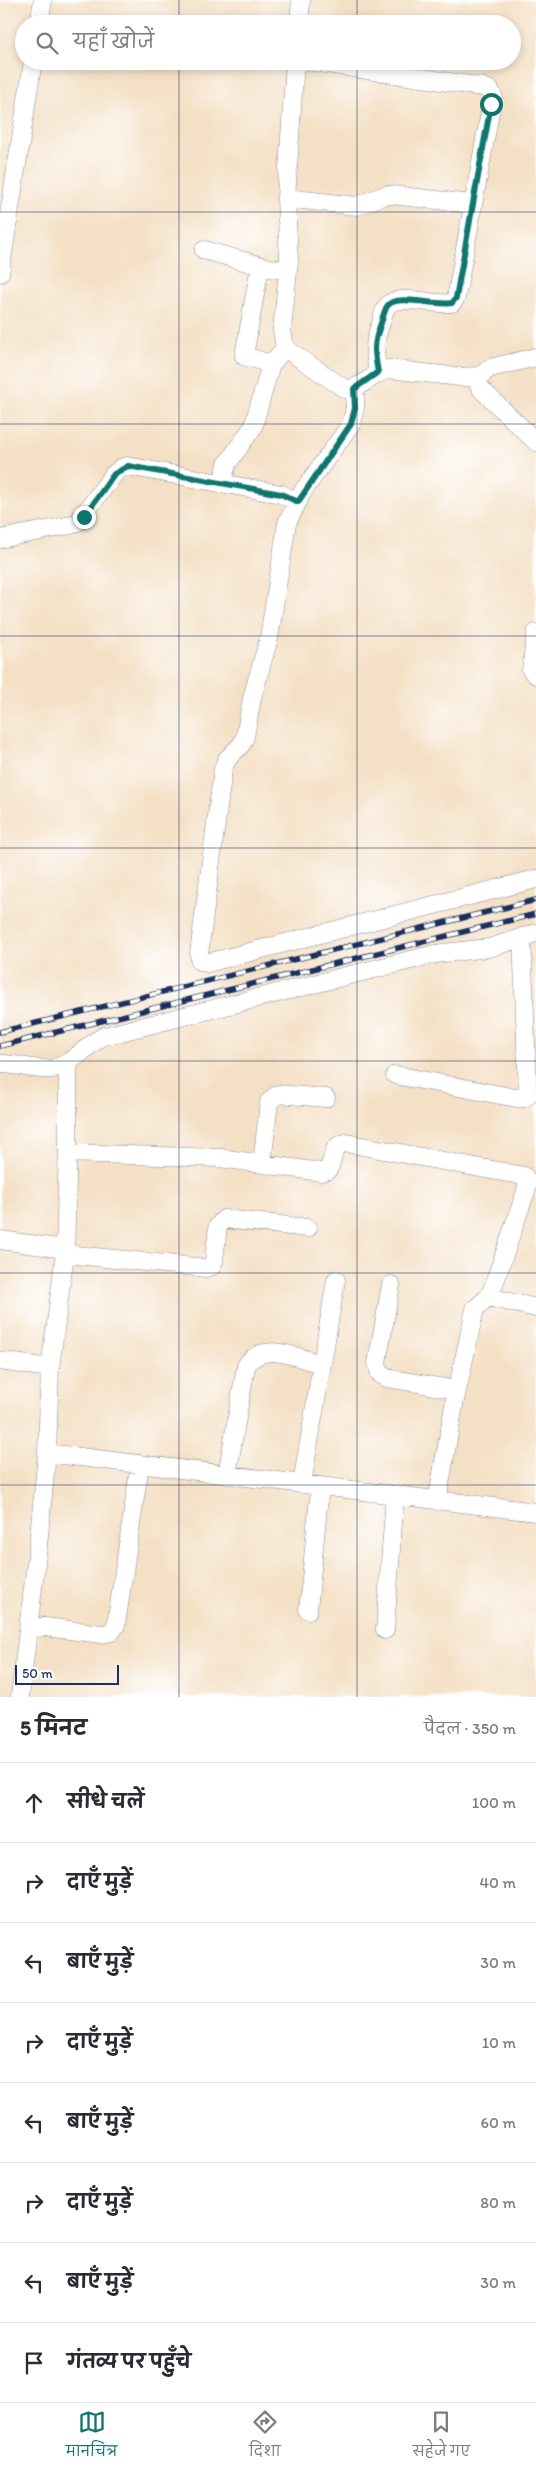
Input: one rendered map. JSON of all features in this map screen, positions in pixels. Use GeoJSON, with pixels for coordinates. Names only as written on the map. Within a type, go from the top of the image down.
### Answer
{"type":"FeatureCollection","features":[{"type":"Feature","properties":{"kind":"street"},"geometry":{"type":"LineString","coordinates":[[40,15],[43,0]]}},
{"type":"Feature","properties":{"kind":"street"},"geometry":{"type":"LineString","coordinates":[[300,15],[301,0]]}},
{"type":"Feature","properties":{"kind":"street"},"geometry":{"type":"LineString","coordinates":[[0,273],[32,70]]}},
{"type":"Feature","properties":{"kind":"street"},"geometry":{"type":"LineString","coordinates":[[294,70],[286,198],[288,270],[282,330],[285,348],[345,389],[354,389],[378,372],[388,369],[460,377],[480,376],[490,368],[536,357]]}},
{"type":"Feature","properties":{"kind":"street"},"geometry":{"type":"LineString","coordinates":[[367,70],[483,87],[490,90],[493,96],[456,298],[452,303],[445,304],[402,300],[393,301],[387,306],[374,340],[378,372]]}},
{"type":"Feature","properties":{"kind":"street"},"geometry":{"type":"LineString","coordinates":[[286,198],[357,206],[385,195],[392,195],[472,204]]}},
{"type":"Feature","properties":{"kind":"street"},"geometry":{"type":"LineString","coordinates":[[204,250],[260,266],[288,270]]}},
{"type":"Feature","properties":{"kind":"street"},"geometry":{"type":"LineString","coordinates":[[260,266],[244,356],[270,364]]}},
{"type":"Feature","properties":{"kind":"street"},"geometry":{"type":"LineString","coordinates":[[222,483],[227,464],[253,427],[270,364],[285,348]]}},
{"type":"Feature","properties":{"kind":"street"},"geometry":{"type":"LineString","coordinates":[[480,376],[478,384],[482,390],[536,442]]}},
{"type":"Feature","properties":{"kind":"street"},"geometry":{"type":"LineString","coordinates":[[354,389],[355,408],[351,424],[298,502],[284,533],[270,638],[252,698],[244,737],[241,745],[227,759],[222,769],[199,954],[200,961],[217,960],[536,878]]}},
{"type":"Feature","properties":{"kind":"street"},"geometry":{"type":"LineString","coordinates":[[0,539],[70,525],[79,521],[114,474],[121,468],[135,466],[281,494],[298,502]]}},
{"type":"Feature","properties":{"kind":"street"},"geometry":{"type":"LineString","coordinates":[[536,633],[532,665],[532,670],[536,675]]}},
{"type":"Feature","properties":{"kind":"street"},"geometry":{"type":"LineString","coordinates":[[0,1064],[50,1069],[68,1062],[95,1040],[104,1036],[435,954],[489,948],[529,935],[532,1046],[529,1090],[524,1098],[395,1075]]}},
{"type":"Feature","properties":{"kind":"street"},"geometry":{"type":"LineString","coordinates":[[20,1697],[47,1453],[50,1368],[65,1251],[68,1062]]}},
{"type":"Feature","properties":{"kind":"street"},"geometry":{"type":"LineString","coordinates":[[262,1164],[269,1102],[272,1097],[278,1094],[326,1098]]}},
{"type":"Feature","properties":{"kind":"street"},"geometry":{"type":"LineString","coordinates":[[68,1153],[220,1158],[321,1172],[328,1170],[332,1164],[334,1149],[346,1142],[515,1173],[532,1181],[488,1297],[475,1310],[457,1390],[437,1501]]}},
{"type":"Feature","properties":{"kind":"street"},"geometry":{"type":"LineString","coordinates":[[0,1240],[65,1251],[206,1268],[212,1266],[218,1226],[224,1219],[308,1228]]}},
{"type":"Feature","properties":{"kind":"street"},"geometry":{"type":"LineString","coordinates":[[302,1484],[336,1280]]}},
{"type":"Feature","properties":{"kind":"street"},"geometry":{"type":"LineString","coordinates":[[391,1284],[377,1362],[380,1374],[387,1378],[457,1390]]}},
{"type":"Feature","properties":{"kind":"street"},"geometry":{"type":"LineString","coordinates":[[488,1297],[536,1308]]}},
{"type":"Feature","properties":{"kind":"street"},"geometry":{"type":"LineString","coordinates":[[227,1475],[246,1366],[251,1360],[259,1354],[270,1352],[321,1364]]}},
{"type":"Feature","properties":{"kind":"street"},"geometry":{"type":"LineString","coordinates":[[0,1362],[50,1368]]}},
{"type":"Feature","properties":{"kind":"street"},"geometry":{"type":"LineString","coordinates":[[47,1453],[536,1512]]}},
{"type":"Feature","properties":{"kind":"street"},"geometry":{"type":"LineString","coordinates":[[28,1625],[102,1634],[112,1632],[116,1625],[140,1464]]}},
{"type":"Feature","properties":{"kind":"street"},"geometry":{"type":"LineString","coordinates":[[308,1610],[320,1486]]}},
{"type":"Feature","properties":{"kind":"street"},"geometry":{"type":"LineString","coordinates":[[385,1630],[395,1496]]}},
{"type":"Feature","properties":{"kind":"railway"},"geometry":{"type":"LineString","coordinates":[[0,1032],[536,900]]}},
{"type":"Feature","properties":{"kind":"railway"},"geometry":{"type":"LineString","coordinates":[[0,1046],[536,914]]}},
{"type":"Feature","properties":{"kind":"route"},"geometry":{"type":"LineString","coordinates":[[84,517],[114,474],[121,468],[128,466],[281,494],[298,502],[303,491],[351,424],[355,408],[354,389],[363,385],[378,372],[374,340],[387,306],[393,301],[402,300],[445,304],[452,303],[456,298],[491,104]]}}]}
